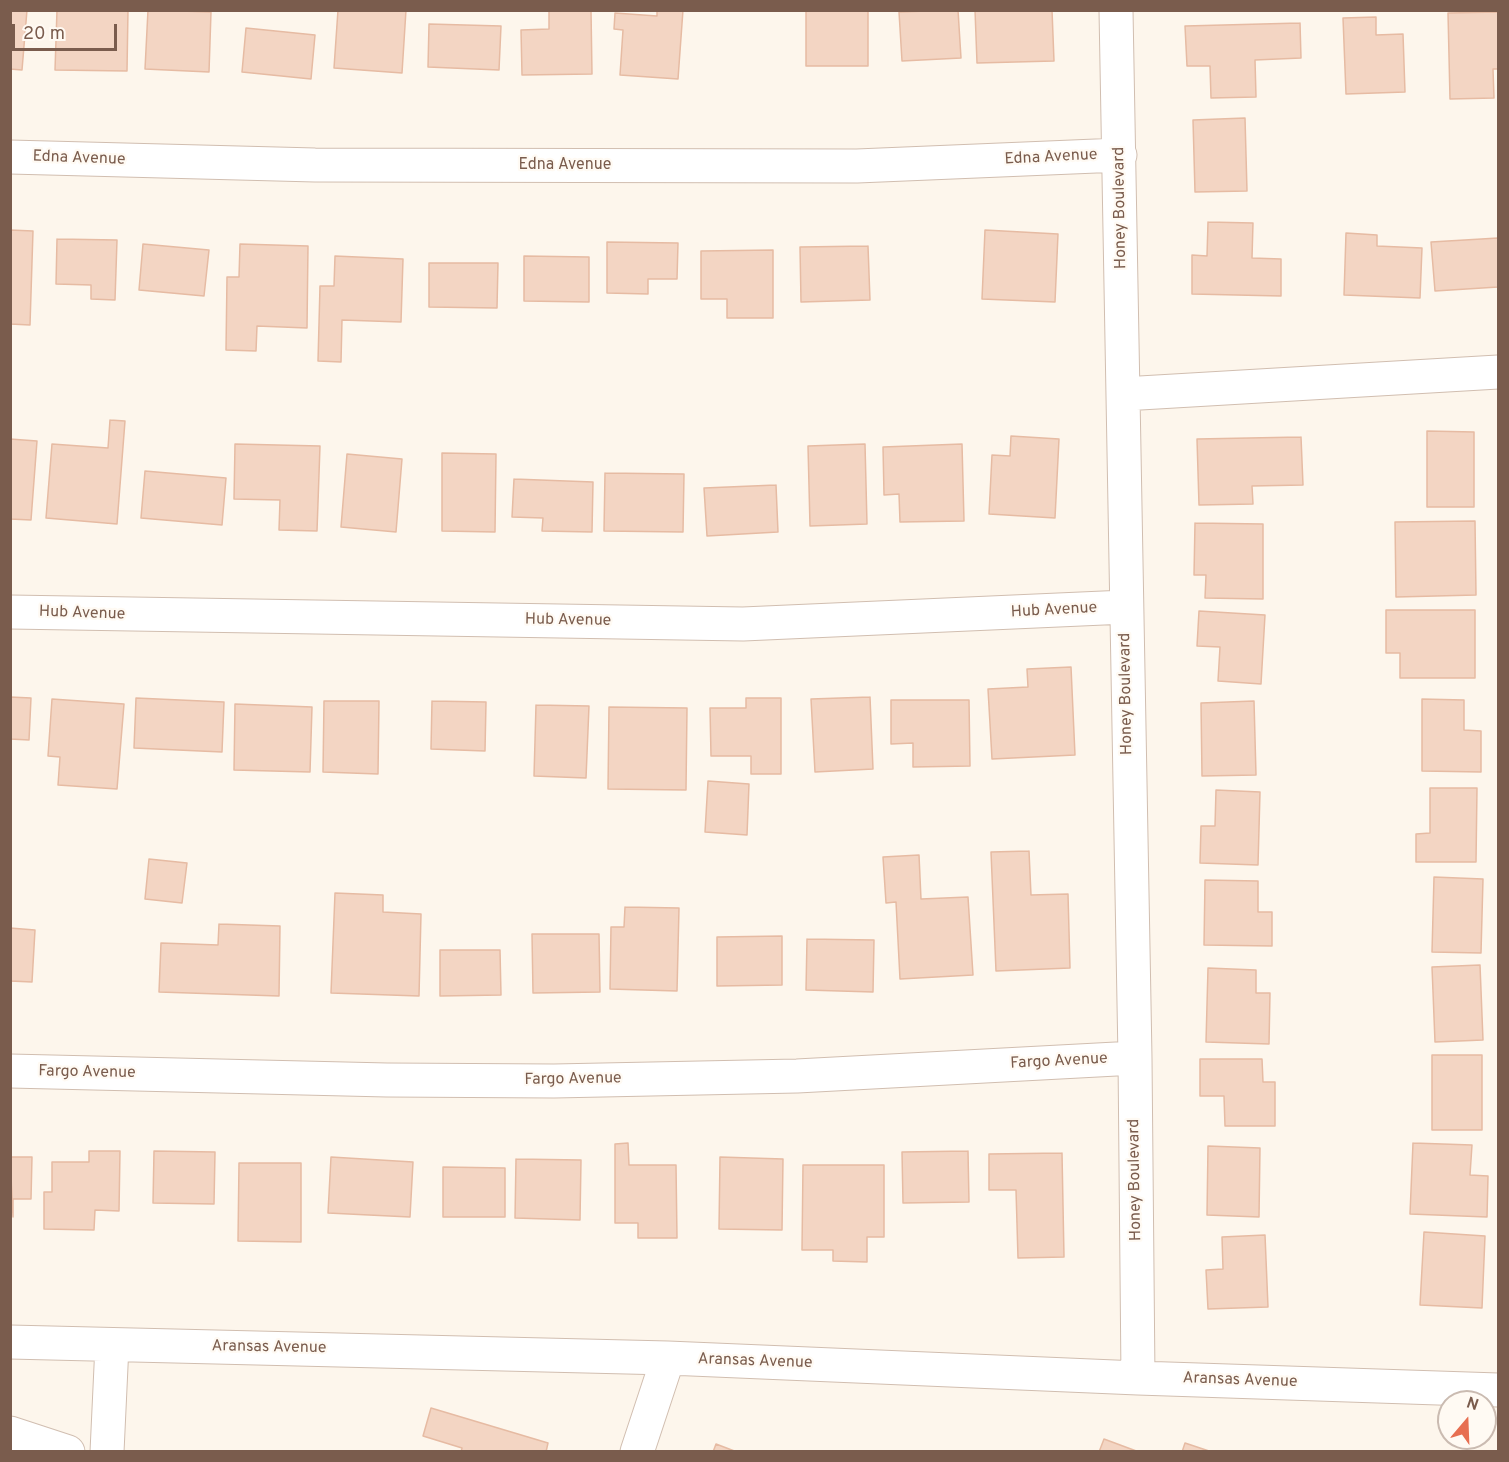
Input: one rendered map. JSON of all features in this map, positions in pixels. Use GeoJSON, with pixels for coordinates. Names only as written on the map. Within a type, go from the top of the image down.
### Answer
{"type":"FeatureCollection","features":[{"type":"Feature","properties":{"kind":"street","name":"Honey Boulevard"},"geometry":{"type":"LineString","coordinates":[[1116,10],[1135,1058],[1138,1378]]}},
{"type":"Feature","properties":{"kind":"street","name":"Edna Avenue"},"geometry":{"type":"LineString","coordinates":[[10,157],[315,165],[857,166],[1120,155]]}},
{"type":"Feature","properties":{"kind":"street"},"geometry":{"type":"LineString","coordinates":[[1124,394],[1498,372]]}},
{"type":"Feature","properties":{"kind":"street","name":"Hub Avenue"},"geometry":{"type":"LineString","coordinates":[[10,612],[743,624],[1126,607]]}},
{"type":"Feature","properties":{"kind":"street","name":"Fargo Avenue"},"geometry":{"type":"LineString","coordinates":[[10,1071],[387,1080],[554,1081],[797,1076],[1135,1058]]}},
{"type":"Feature","properties":{"kind":"street","name":"Aransas Avenue"},"geometry":{"type":"LineString","coordinates":[[10,1342],[668,1358],[1138,1378],[1498,1390]]}},
{"type":"Feature","properties":{"kind":"street"},"geometry":{"type":"LineString","coordinates":[[107,1452],[112,1345]]}},
{"type":"Feature","properties":{"kind":"street"},"geometry":{"type":"LineString","coordinates":[[637,1452],[668,1358]]}},
{"type":"Feature","properties":{"kind":"street"},"geometry":{"type":"LineString","coordinates":[[10,1433],[68,1452]]}},
{"type":"Feature","properties":{"kind":"building"},"geometry":{"type":"Polygon","coordinates":[[[10,10],[27,10],[22,70],[10,69],[10,10]]]}},
{"type":"Feature","properties":{"kind":"building"},"geometry":{"type":"Polygon","coordinates":[[[57,10],[128,10],[127,71],[55,70],[57,10]]]}},
{"type":"Feature","properties":{"kind":"building"},"geometry":{"type":"Polygon","coordinates":[[[148,10],[211,12],[209,72],[145,69],[148,10]]]}},
{"type":"Feature","properties":{"kind":"building"},"geometry":{"type":"Polygon","coordinates":[[[338,10],[406,10],[402,73],[334,68],[338,10]]]}},
{"type":"Feature","properties":{"kind":"building"},"geometry":{"type":"Polygon","coordinates":[[[549,10],[591,10],[592,74],[522,75],[521,30],[549,29],[549,10]]]}},
{"type":"Feature","properties":{"kind":"building"},"geometry":{"type":"Polygon","coordinates":[[[657,10],[683,10],[678,79],[620,75],[623,30],[614,29],[615,13],[657,16],[657,10]]]}},
{"type":"Feature","properties":{"kind":"building"},"geometry":{"type":"Polygon","coordinates":[[[806,10],[868,10],[868,66],[806,66],[806,10]]]}},
{"type":"Feature","properties":{"kind":"building"},"geometry":{"type":"Polygon","coordinates":[[[958,10],[961,58],[902,61],[899,12],[958,10]]]}},
{"type":"Feature","properties":{"kind":"building"},"geometry":{"type":"Polygon","coordinates":[[[975,10],[1052,10],[1054,61],[977,63],[975,10]]]}},
{"type":"Feature","properties":{"kind":"building"},"geometry":{"type":"Polygon","coordinates":[[[1498,12],[1498,69],[1493,69],[1494,98],[1450,99],[1448,13],[1498,12]]]}},
{"type":"Feature","properties":{"kind":"building"},"geometry":{"type":"Polygon","coordinates":[[[1376,17],[1376,35],[1403,34],[1405,92],[1346,94],[1343,18],[1376,17]]]}},
{"type":"Feature","properties":{"kind":"building"},"geometry":{"type":"Polygon","coordinates":[[[1300,23],[1301,58],[1255,60],[1256,97],[1211,98],[1210,66],[1187,66],[1185,26],[1300,23]]]}},
{"type":"Feature","properties":{"kind":"building"},"geometry":{"type":"Polygon","coordinates":[[[429,24],[501,26],[499,70],[428,67],[429,24]]]}},
{"type":"Feature","properties":{"kind":"building"},"geometry":{"type":"Polygon","coordinates":[[[246,28],[315,35],[311,79],[242,72],[246,28]]]}},
{"type":"Feature","properties":{"kind":"building"},"geometry":{"type":"Polygon","coordinates":[[[1245,118],[1247,191],[1195,192],[1193,120],[1245,118]]]}},
{"type":"Feature","properties":{"kind":"building"},"geometry":{"type":"Polygon","coordinates":[[[1208,222],[1253,223],[1252,258],[1281,259],[1281,296],[1192,294],[1192,255],[1207,256],[1208,222]]]}},
{"type":"Feature","properties":{"kind":"building"},"geometry":{"type":"Polygon","coordinates":[[[10,230],[33,231],[30,325],[10,324],[10,230]]]}},
{"type":"Feature","properties":{"kind":"building"},"geometry":{"type":"Polygon","coordinates":[[[985,230],[1058,234],[1055,302],[982,299],[985,230]]]}},
{"type":"Feature","properties":{"kind":"building"},"geometry":{"type":"Polygon","coordinates":[[[1346,233],[1377,235],[1377,246],[1422,248],[1420,298],[1344,295],[1346,233]]]}},
{"type":"Feature","properties":{"kind":"building"},"geometry":{"type":"Polygon","coordinates":[[[1498,238],[1498,287],[1435,291],[1431,242],[1498,238]]]}},
{"type":"Feature","properties":{"kind":"building"},"geometry":{"type":"Polygon","coordinates":[[[57,239],[117,240],[115,300],[91,299],[91,285],[56,284],[57,239]]]}},
{"type":"Feature","properties":{"kind":"building"},"geometry":{"type":"Polygon","coordinates":[[[607,242],[678,243],[677,279],[648,279],[648,294],[607,293],[607,242]]]}},
{"type":"Feature","properties":{"kind":"building"},"geometry":{"type":"Polygon","coordinates":[[[143,244],[209,250],[204,296],[139,290],[143,244]]]}},
{"type":"Feature","properties":{"kind":"building"},"geometry":{"type":"Polygon","coordinates":[[[240,244],[308,246],[307,328],[257,326],[256,351],[226,350],[227,277],[239,277],[240,244]]]}},
{"type":"Feature","properties":{"kind":"building"},"geometry":{"type":"Polygon","coordinates":[[[868,246],[870,300],[801,302],[800,247],[868,246]]]}},
{"type":"Feature","properties":{"kind":"building"},"geometry":{"type":"Polygon","coordinates":[[[773,250],[773,318],[727,318],[727,299],[701,299],[701,251],[773,250]]]}},
{"type":"Feature","properties":{"kind":"building"},"geometry":{"type":"Polygon","coordinates":[[[335,256],[403,259],[401,322],[342,320],[341,362],[318,361],[320,286],[334,286],[335,256]]]}},
{"type":"Feature","properties":{"kind":"building"},"geometry":{"type":"Polygon","coordinates":[[[524,256],[589,257],[589,302],[524,301],[524,256]]]}},
{"type":"Feature","properties":{"kind":"building"},"geometry":{"type":"Polygon","coordinates":[[[429,263],[498,263],[497,308],[429,307],[429,263]]]}},
{"type":"Feature","properties":{"kind":"building"},"geometry":{"type":"Polygon","coordinates":[[[110,420],[125,421],[117,524],[46,518],[52,444],[108,448],[110,420]]]}},
{"type":"Feature","properties":{"kind":"building"},"geometry":{"type":"Polygon","coordinates":[[[1427,431],[1474,432],[1474,507],[1427,507],[1427,431]]]}},
{"type":"Feature","properties":{"kind":"building"},"geometry":{"type":"Polygon","coordinates":[[[1011,436],[1059,439],[1055,518],[989,514],[992,455],[1010,456],[1011,436]]]}},
{"type":"Feature","properties":{"kind":"building"},"geometry":{"type":"Polygon","coordinates":[[[1301,437],[1303,485],[1252,486],[1253,504],[1199,505],[1197,439],[1301,437]]]}},
{"type":"Feature","properties":{"kind":"building"},"geometry":{"type":"Polygon","coordinates":[[[10,439],[37,441],[31,520],[10,519],[10,439]]]}},
{"type":"Feature","properties":{"kind":"building"},"geometry":{"type":"Polygon","coordinates":[[[235,444],[320,446],[317,531],[279,530],[280,500],[234,499],[235,444]]]}},
{"type":"Feature","properties":{"kind":"building"},"geometry":{"type":"Polygon","coordinates":[[[865,444],[867,524],[810,526],[808,446],[865,444]]]}},
{"type":"Feature","properties":{"kind":"building"},"geometry":{"type":"Polygon","coordinates":[[[962,444],[964,521],[900,522],[899,494],[884,495],[883,447],[962,444]]]}},
{"type":"Feature","properties":{"kind":"building"},"geometry":{"type":"Polygon","coordinates":[[[442,453],[496,454],[495,532],[442,531],[442,453]]]}},
{"type":"Feature","properties":{"kind":"building"},"geometry":{"type":"Polygon","coordinates":[[[347,454],[402,459],[396,532],[341,527],[347,454]]]}},
{"type":"Feature","properties":{"kind":"building"},"geometry":{"type":"Polygon","coordinates":[[[145,471],[226,478],[222,525],[141,518],[145,471]]]}},
{"type":"Feature","properties":{"kind":"building"},"geometry":{"type":"Polygon","coordinates":[[[605,473],[684,474],[683,532],[604,531],[605,473]]]}},
{"type":"Feature","properties":{"kind":"building"},"geometry":{"type":"Polygon","coordinates":[[[514,479],[593,482],[592,532],[542,531],[543,518],[512,517],[514,479]]]}},
{"type":"Feature","properties":{"kind":"building"},"geometry":{"type":"Polygon","coordinates":[[[776,485],[778,532],[707,536],[704,488],[776,485]]]}},
{"type":"Feature","properties":{"kind":"building"},"geometry":{"type":"Polygon","coordinates":[[[1475,521],[1476,595],[1396,597],[1395,522],[1475,521]]]}},
{"type":"Feature","properties":{"kind":"building"},"geometry":{"type":"Polygon","coordinates":[[[1195,523],[1263,524],[1263,599],[1205,598],[1206,575],[1194,575],[1195,523]]]}},
{"type":"Feature","properties":{"kind":"building"},"geometry":{"type":"Polygon","coordinates":[[[1386,610],[1475,610],[1475,678],[1400,678],[1400,653],[1386,653],[1386,610]]]}},
{"type":"Feature","properties":{"kind":"building"},"geometry":{"type":"Polygon","coordinates":[[[1199,611],[1265,615],[1261,684],[1218,681],[1220,647],[1197,646],[1199,611]]]}},
{"type":"Feature","properties":{"kind":"building"},"geometry":{"type":"Polygon","coordinates":[[[1071,667],[1075,755],[992,759],[988,689],[1028,687],[1027,669],[1071,667]]]}},
{"type":"Feature","properties":{"kind":"building"},"geometry":{"type":"Polygon","coordinates":[[[10,697],[31,698],[29,740],[10,739],[10,697]]]}},
{"type":"Feature","properties":{"kind":"building"},"geometry":{"type":"Polygon","coordinates":[[[870,697],[873,769],[815,772],[811,699],[870,697]]]}},
{"type":"Feature","properties":{"kind":"building"},"geometry":{"type":"Polygon","coordinates":[[[136,698],[224,702],[222,752],[134,748],[136,698]]]}},
{"type":"Feature","properties":{"kind":"building"},"geometry":{"type":"Polygon","coordinates":[[[746,698],[781,698],[781,774],[751,774],[751,756],[711,756],[710,708],[746,708],[746,698]]]}},
{"type":"Feature","properties":{"kind":"building"},"geometry":{"type":"Polygon","coordinates":[[[52,699],[124,704],[117,789],[58,785],[60,757],[48,756],[52,699]]]}},
{"type":"Feature","properties":{"kind":"building"},"geometry":{"type":"Polygon","coordinates":[[[1422,699],[1464,700],[1464,730],[1481,731],[1481,772],[1422,771],[1422,699]]]}},
{"type":"Feature","properties":{"kind":"building"},"geometry":{"type":"Polygon","coordinates":[[[891,700],[969,700],[970,766],[913,767],[913,743],[891,744],[891,700]]]}},
{"type":"Feature","properties":{"kind":"building"},"geometry":{"type":"Polygon","coordinates":[[[324,701],[379,701],[378,774],[323,772],[324,701]]]}},
{"type":"Feature","properties":{"kind":"building"},"geometry":{"type":"Polygon","coordinates":[[[432,701],[486,702],[485,751],[431,749],[432,701]]]}},
{"type":"Feature","properties":{"kind":"building"},"geometry":{"type":"Polygon","coordinates":[[[1254,701],[1256,775],[1202,776],[1201,703],[1254,701]]]}},
{"type":"Feature","properties":{"kind":"building"},"geometry":{"type":"Polygon","coordinates":[[[235,704],[312,707],[310,772],[234,770],[235,704]]]}},
{"type":"Feature","properties":{"kind":"building"},"geometry":{"type":"Polygon","coordinates":[[[536,705],[589,706],[586,778],[534,776],[536,705]]]}},
{"type":"Feature","properties":{"kind":"building"},"geometry":{"type":"Polygon","coordinates":[[[609,707],[687,708],[686,790],[608,789],[609,707]]]}},
{"type":"Feature","properties":{"kind":"building"},"geometry":{"type":"Polygon","coordinates":[[[708,781],[749,784],[747,835],[705,832],[708,781]]]}},
{"type":"Feature","properties":{"kind":"building"},"geometry":{"type":"Polygon","coordinates":[[[1430,788],[1477,788],[1476,862],[1416,862],[1416,834],[1430,833],[1430,788]]]}},
{"type":"Feature","properties":{"kind":"building"},"geometry":{"type":"Polygon","coordinates":[[[1216,790],[1260,792],[1258,865],[1200,863],[1201,826],[1215,826],[1216,790]]]}},
{"type":"Feature","properties":{"kind":"building"},"geometry":{"type":"Polygon","coordinates":[[[1029,851],[1031,895],[1068,894],[1070,968],[996,971],[991,852],[1029,851]]]}},
{"type":"Feature","properties":{"kind":"building"},"geometry":{"type":"Polygon","coordinates":[[[919,855],[921,899],[968,897],[973,975],[900,979],[896,902],[886,903],[883,857],[919,855]]]}},
{"type":"Feature","properties":{"kind":"building"},"geometry":{"type":"Polygon","coordinates":[[[149,859],[187,863],[182,903],[145,899],[149,859]]]}},
{"type":"Feature","properties":{"kind":"building"},"geometry":{"type":"Polygon","coordinates":[[[1434,877],[1483,879],[1481,953],[1432,952],[1434,877]]]}},
{"type":"Feature","properties":{"kind":"building"},"geometry":{"type":"Polygon","coordinates":[[[1205,880],[1258,881],[1258,912],[1272,912],[1272,946],[1204,945],[1205,880]]]}},
{"type":"Feature","properties":{"kind":"building"},"geometry":{"type":"Polygon","coordinates":[[[335,893],[383,895],[383,912],[421,914],[419,996],[331,993],[335,893]]]}},
{"type":"Feature","properties":{"kind":"building"},"geometry":{"type":"Polygon","coordinates":[[[625,907],[679,908],[677,991],[610,989],[611,927],[624,927],[625,907]]]}},
{"type":"Feature","properties":{"kind":"building"},"geometry":{"type":"Polygon","coordinates":[[[219,924],[280,926],[279,996],[159,992],[161,943],[218,945],[219,924]]]}},
{"type":"Feature","properties":{"kind":"building"},"geometry":{"type":"Polygon","coordinates":[[[10,928],[35,930],[32,982],[10,981],[10,928]]]}},
{"type":"Feature","properties":{"kind":"building"},"geometry":{"type":"Polygon","coordinates":[[[532,934],[599,934],[600,992],[533,993],[532,934]]]}},
{"type":"Feature","properties":{"kind":"building"},"geometry":{"type":"Polygon","coordinates":[[[782,936],[782,985],[717,986],[717,937],[782,936]]]}},
{"type":"Feature","properties":{"kind":"building"},"geometry":{"type":"Polygon","coordinates":[[[807,939],[874,940],[873,992],[806,990],[807,939]]]}},
{"type":"Feature","properties":{"kind":"building"},"geometry":{"type":"Polygon","coordinates":[[[440,950],[500,950],[501,995],[440,996],[440,950]]]}},
{"type":"Feature","properties":{"kind":"building"},"geometry":{"type":"Polygon","coordinates":[[[1480,965],[1483,1040],[1435,1042],[1432,967],[1480,965]]]}},
{"type":"Feature","properties":{"kind":"building"},"geometry":{"type":"Polygon","coordinates":[[[1208,968],[1256,970],[1256,993],[1270,993],[1269,1044],[1206,1042],[1208,968]]]}},
{"type":"Feature","properties":{"kind":"building"},"geometry":{"type":"Polygon","coordinates":[[[1432,1055],[1482,1055],[1482,1130],[1432,1130],[1432,1055]]]}},
{"type":"Feature","properties":{"kind":"building"},"geometry":{"type":"Polygon","coordinates":[[[1200,1059],[1262,1059],[1263,1082],[1275,1082],[1275,1126],[1225,1126],[1224,1096],[1200,1096],[1200,1059]]]}},
{"type":"Feature","properties":{"kind":"building"},"geometry":{"type":"Polygon","coordinates":[[[628,1143],[629,1165],[676,1165],[677,1238],[638,1238],[638,1223],[615,1223],[615,1144],[628,1143]]]}},
{"type":"Feature","properties":{"kind":"building"},"geometry":{"type":"Polygon","coordinates":[[[1413,1143],[1472,1145],[1470,1175],[1488,1176],[1487,1217],[1410,1214],[1413,1143]]]}},
{"type":"Feature","properties":{"kind":"building"},"geometry":{"type":"Polygon","coordinates":[[[1208,1146],[1260,1148],[1259,1217],[1207,1215],[1208,1146]]]}},
{"type":"Feature","properties":{"kind":"building"},"geometry":{"type":"Polygon","coordinates":[[[89,1151],[120,1151],[119,1211],[95,1210],[94,1230],[44,1229],[44,1192],[52,1192],[52,1162],[89,1162],[89,1151]]]}},
{"type":"Feature","properties":{"kind":"building"},"geometry":{"type":"Polygon","coordinates":[[[154,1151],[215,1152],[214,1204],[153,1203],[154,1151]]]}},
{"type":"Feature","properties":{"kind":"building"},"geometry":{"type":"Polygon","coordinates":[[[968,1151],[969,1202],[903,1203],[902,1152],[968,1151]]]}},
{"type":"Feature","properties":{"kind":"building"},"geometry":{"type":"Polygon","coordinates":[[[1062,1153],[1064,1257],[1018,1258],[1016,1190],[989,1190],[989,1154],[1062,1153]]]}},
{"type":"Feature","properties":{"kind":"building"},"geometry":{"type":"Polygon","coordinates":[[[10,1157],[32,1157],[31,1199],[13,1199],[13,1217],[10,1157]]]}},
{"type":"Feature","properties":{"kind":"building"},"geometry":{"type":"Polygon","coordinates":[[[331,1157],[413,1162],[410,1217],[328,1213],[331,1157]]]}},
{"type":"Feature","properties":{"kind":"building"},"geometry":{"type":"Polygon","coordinates":[[[720,1157],[783,1159],[782,1230],[719,1229],[720,1157]]]}},
{"type":"Feature","properties":{"kind":"building"},"geometry":{"type":"Polygon","coordinates":[[[516,1159],[581,1160],[580,1220],[515,1218],[516,1159]]]}},
{"type":"Feature","properties":{"kind":"building"},"geometry":{"type":"Polygon","coordinates":[[[239,1163],[301,1163],[301,1242],[238,1241],[239,1163]]]}},
{"type":"Feature","properties":{"kind":"building"},"geometry":{"type":"Polygon","coordinates":[[[803,1165],[884,1165],[884,1237],[867,1237],[867,1262],[833,1261],[833,1250],[802,1250],[803,1165]]]}},
{"type":"Feature","properties":{"kind":"building"},"geometry":{"type":"Polygon","coordinates":[[[443,1167],[505,1168],[505,1217],[443,1217],[443,1167]]]}},
{"type":"Feature","properties":{"kind":"building"},"geometry":{"type":"Polygon","coordinates":[[[1424,1232],[1485,1236],[1482,1308],[1420,1305],[1424,1232]]]}},
{"type":"Feature","properties":{"kind":"building"},"geometry":{"type":"Polygon","coordinates":[[[1265,1235],[1268,1307],[1208,1309],[1206,1270],[1223,1269],[1222,1237],[1265,1235]]]}},
{"type":"Feature","properties":{"kind":"building"},"geometry":{"type":"Polygon","coordinates":[[[431,1408],[548,1443],[546,1452],[461,1452],[462,1448],[423,1436],[431,1408]]]}},
{"type":"Feature","properties":{"kind":"building"},"geometry":{"type":"Polygon","coordinates":[[[1104,1439],[1139,1452],[1099,1452],[1104,1439]]]}},
{"type":"Feature","properties":{"kind":"building"},"geometry":{"type":"Polygon","coordinates":[[[1185,1443],[1212,1452],[1182,1452],[1185,1443]]]}},
{"type":"Feature","properties":{"kind":"building"},"geometry":{"type":"Polygon","coordinates":[[[716,1444],[737,1452],[713,1452],[716,1444]]]}}]}
